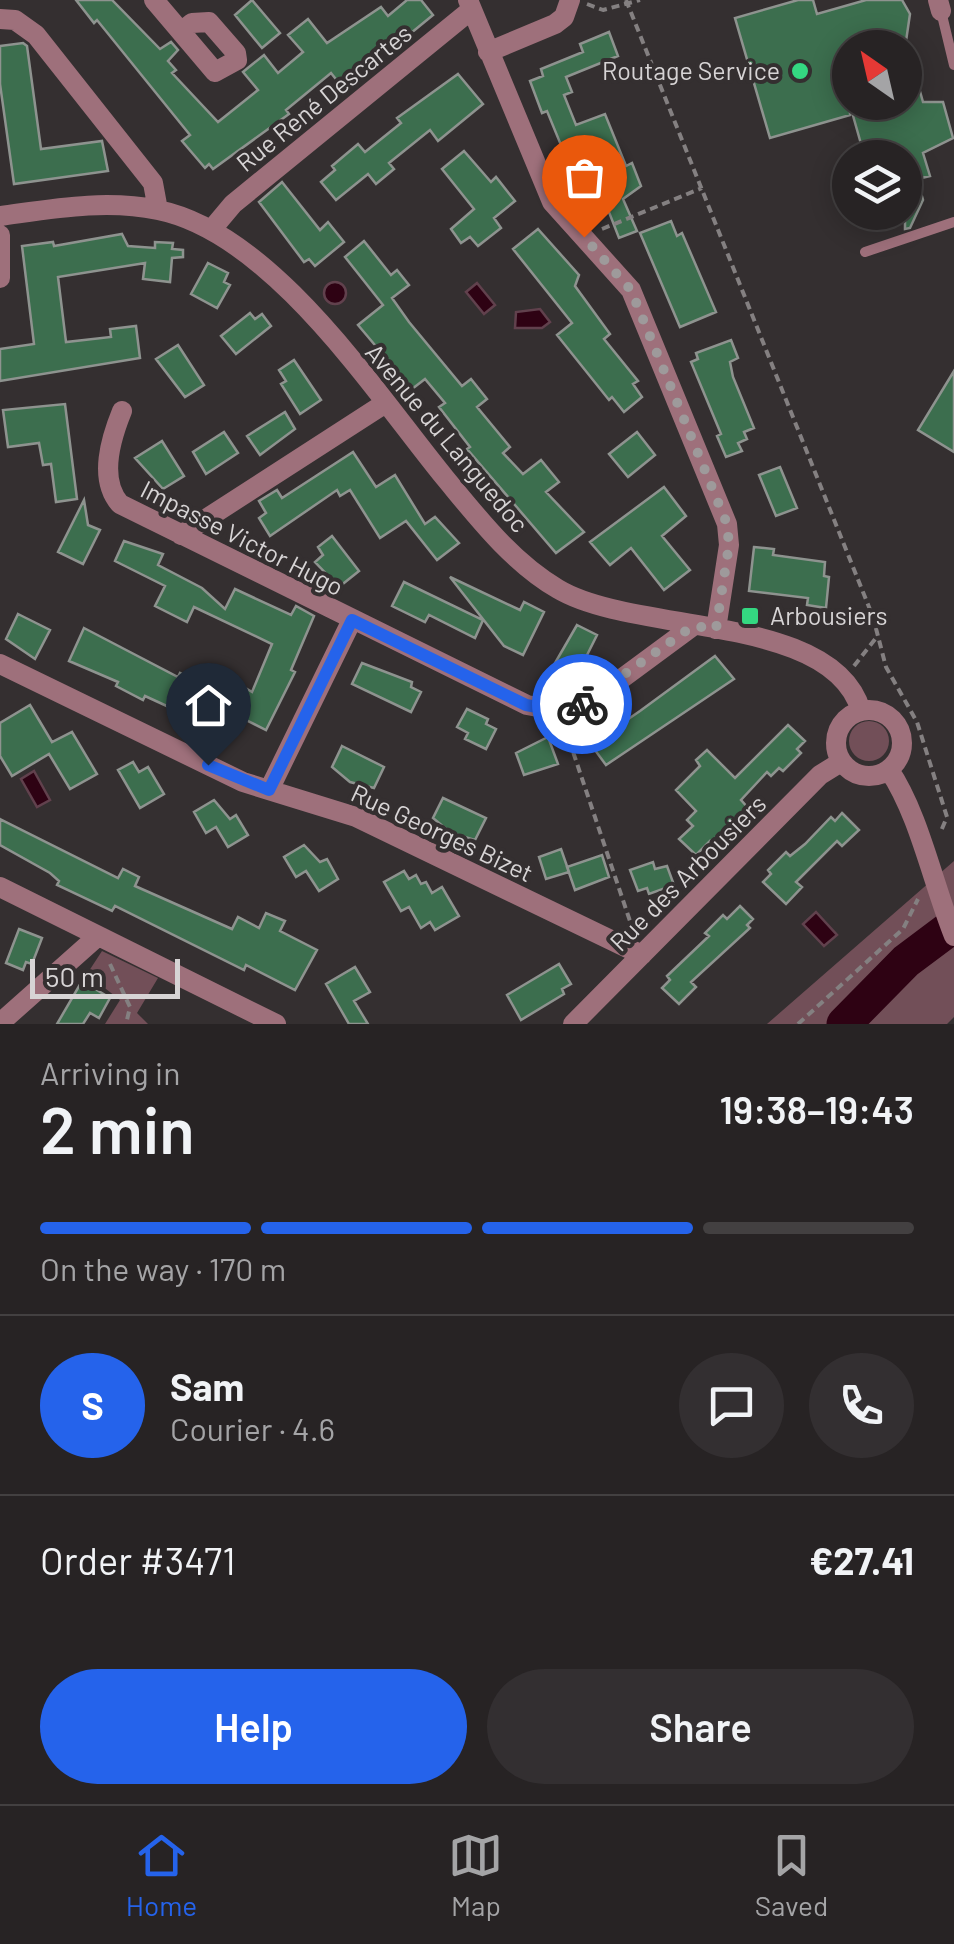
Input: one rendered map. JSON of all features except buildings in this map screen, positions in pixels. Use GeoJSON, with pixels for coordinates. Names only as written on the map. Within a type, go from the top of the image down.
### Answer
{"type":"FeatureCollection","features":[{"type":"Feature","properties":{"kind":"street"},"geometry":{"type":"LineString","coordinates":[[154,0],[182,31]]}},
{"type":"Feature","properties":{"kind":"street"},"geometry":{"type":"LineString","coordinates":[[488,52],[555,24],[564,17],[572,0]]}},
{"type":"Feature","properties":{"kind":"street"},"geometry":{"type":"LineString","coordinates":[[470,5],[552,202],[631,290],[727,524],[729,545],[716,629]]}},
{"type":"Feature","properties":{"kind":"street","name":"Rue René Descartes"},"geometry":{"type":"LineString","coordinates":[[212,229],[228,208],[470,5]]}},
{"type":"Feature","properties":{"kind":"street"},"geometry":{"type":"LineString","coordinates":[[0,19],[16,20],[36,35],[153,183],[158,210]]}},
{"type":"Feature","properties":{"kind":"street","name":"Avenue du Languedoc"},"geometry":{"type":"LineString","coordinates":[[0,216],[87,205],[158,210],[212,229],[288,288],[477,517],[530,570],[561,591],[596,605],[716,629],[812,656],[845,678]]}},
{"type":"Feature","properties":{"kind":"street"},"geometry":{"type":"LineString","coordinates":[[0,235],[0,278]]}},
{"type":"Feature","properties":{"kind":"street"},"geometry":{"type":"LineString","coordinates":[[180,535],[384,404]]}},
{"type":"Feature","properties":{"kind":"street","name":"Impasse Victor Hugo"},"geometry":{"type":"LineString","coordinates":[[122,412],[108,447],[115,499],[180,535],[526,705],[559,711]]}},
{"type":"Feature","properties":{"kind":"street"},"geometry":{"type":"LineString","coordinates":[[269,790],[352,620]]}},
{"type":"Feature","properties":{"kind":"street"},"geometry":{"type":"LineString","coordinates":[[559,711],[590,702],[693,626]]}},
{"type":"Feature","properties":{"kind":"street","name":"Rue Georges Bizet"},"geometry":{"type":"LineString","coordinates":[[0,664],[243,782],[356,816],[642,955]]}},
{"type":"Feature","properties":{"kind":"street"},"geometry":{"type":"LineString","coordinates":[[845,678],[861,711]]}},
{"type":"Feature","properties":{"kind":"street"},"geometry":{"type":"LineString","coordinates":[[861,711],[881,712],[898,726],[902,748],[889,770],[860,776],[841,762],[837,734],[848,718],[861,711]]}},
{"type":"Feature","properties":{"kind":"street","name":"Rue des Arbousiers"},"geometry":{"type":"LineString","coordinates":[[573,1024],[820,776],[841,762]]}},
{"type":"Feature","properties":{"kind":"street"},"geometry":{"type":"LineString","coordinates":[[889,770],[913,814],[930,876],[954,936]]}},
{"type":"Feature","properties":{"kind":"street"},"geometry":{"type":"LineString","coordinates":[[0,887],[276,1024]]}},
{"type":"Feature","properties":{"kind":"street"},"geometry":{"type":"LineString","coordinates":[[0,1023],[98,936]]}},
{"type":"Feature","properties":{"kind":"lane"},"geometry":{"type":"LineString","coordinates":[[939,6],[954,65]]}},
{"type":"Feature","properties":{"kind":"lane"},"geometry":{"type":"LineString","coordinates":[[865,252],[954,222]]}},
{"type":"Feature","properties":{"kind":"path"},"geometry":{"type":"LineString","coordinates":[[572,0],[603,10],[640,0]]}},
{"type":"Feature","properties":{"kind":"path"},"geometry":{"type":"LineString","coordinates":[[626,2],[873,617],[876,638],[917,722],[947,818],[936,840]]}},
{"type":"Feature","properties":{"kind":"path"},"geometry":{"type":"LineString","coordinates":[[584,237],[702,188]]}},
{"type":"Feature","properties":{"kind":"path"},"geometry":{"type":"LineString","coordinates":[[845,678],[876,638]]}},
{"type":"Feature","properties":{"kind":"path"},"geometry":{"type":"LineString","coordinates":[[559,711],[642,955]]}},
{"type":"Feature","properties":{"kind":"path"},"geometry":{"type":"LineString","coordinates":[[798,1024],[902,929],[930,876]]}},
{"type":"Feature","properties":{"kind":"path"},"geometry":{"type":"LineString","coordinates":[[98,936],[130,1007],[126,1024]]}},
{"type":"Feature","properties":{"kind":"shaded area"},"geometry":{"type":"Polygon","coordinates":[[[335,282],[343,285],[343,301],[335,304],[327,301],[324,293],[327,285],[335,282]]]}},
{"type":"Feature","properties":{"kind":"shaded area"},"geometry":{"type":"Polygon","coordinates":[[[477,283],[495,305],[484,314],[466,292],[477,283]]]}},
{"type":"Feature","properties":{"kind":"shaded area"},"geometry":{"type":"Polygon","coordinates":[[[540,309],[550,322],[542,328],[515,328],[516,312],[540,309]]]}},
{"type":"Feature","properties":{"kind":"shaded area"},"geometry":{"type":"Polygon","coordinates":[[[869,721],[883,727],[889,741],[883,755],[869,761],[855,755],[849,741],[855,727],[869,721]]]}},
{"type":"Feature","properties":{"kind":"shaded area"},"geometry":{"type":"Polygon","coordinates":[[[34,771],[50,800],[37,807],[21,779],[34,771]]]}},
{"type":"Feature","properties":{"kind":"shaded area"},"geometry":{"type":"Polygon","coordinates":[[[954,861],[954,1017],[947,1024],[767,1024],[954,861]]]}},
{"type":"Feature","properties":{"kind":"shaded area"},"geometry":{"type":"Polygon","coordinates":[[[816,912],[837,935],[824,946],[803,924],[816,912]]]}},
{"type":"Feature","properties":{"kind":"shaded area"},"geometry":{"type":"Polygon","coordinates":[[[102,951],[158,978],[137,1013],[148,1024],[105,1024],[120,1000],[87,974],[102,951]]]}},
{"type":"Feature","properties":{"kind":"waterway"},"geometry":{"type":"LineString","coordinates":[[844,1024],[906,961],[954,925]]}},
{"type":"Feature","properties":{"kind":"way so far"},"geometry":{"type":"LineString","coordinates":[[582,704],[693,626],[716,629],[729,545],[727,524],[631,290],[584,237]]}},
{"type":"Feature","properties":{"kind":"place","name":"Routage Service"},"geometry":{"type":"Point","coordinates":[800,71]}},
{"type":"Feature","properties":{"kind":"place","name":"Arbousiers"},"geometry":{"type":"Point","coordinates":[750,616]}},
{"type":"Feature","properties":{"kind":"route"},"geometry":{"type":"LineString","coordinates":[[208,765],[269,790],[352,620],[526,705],[559,711],[582,704]]}}]}
